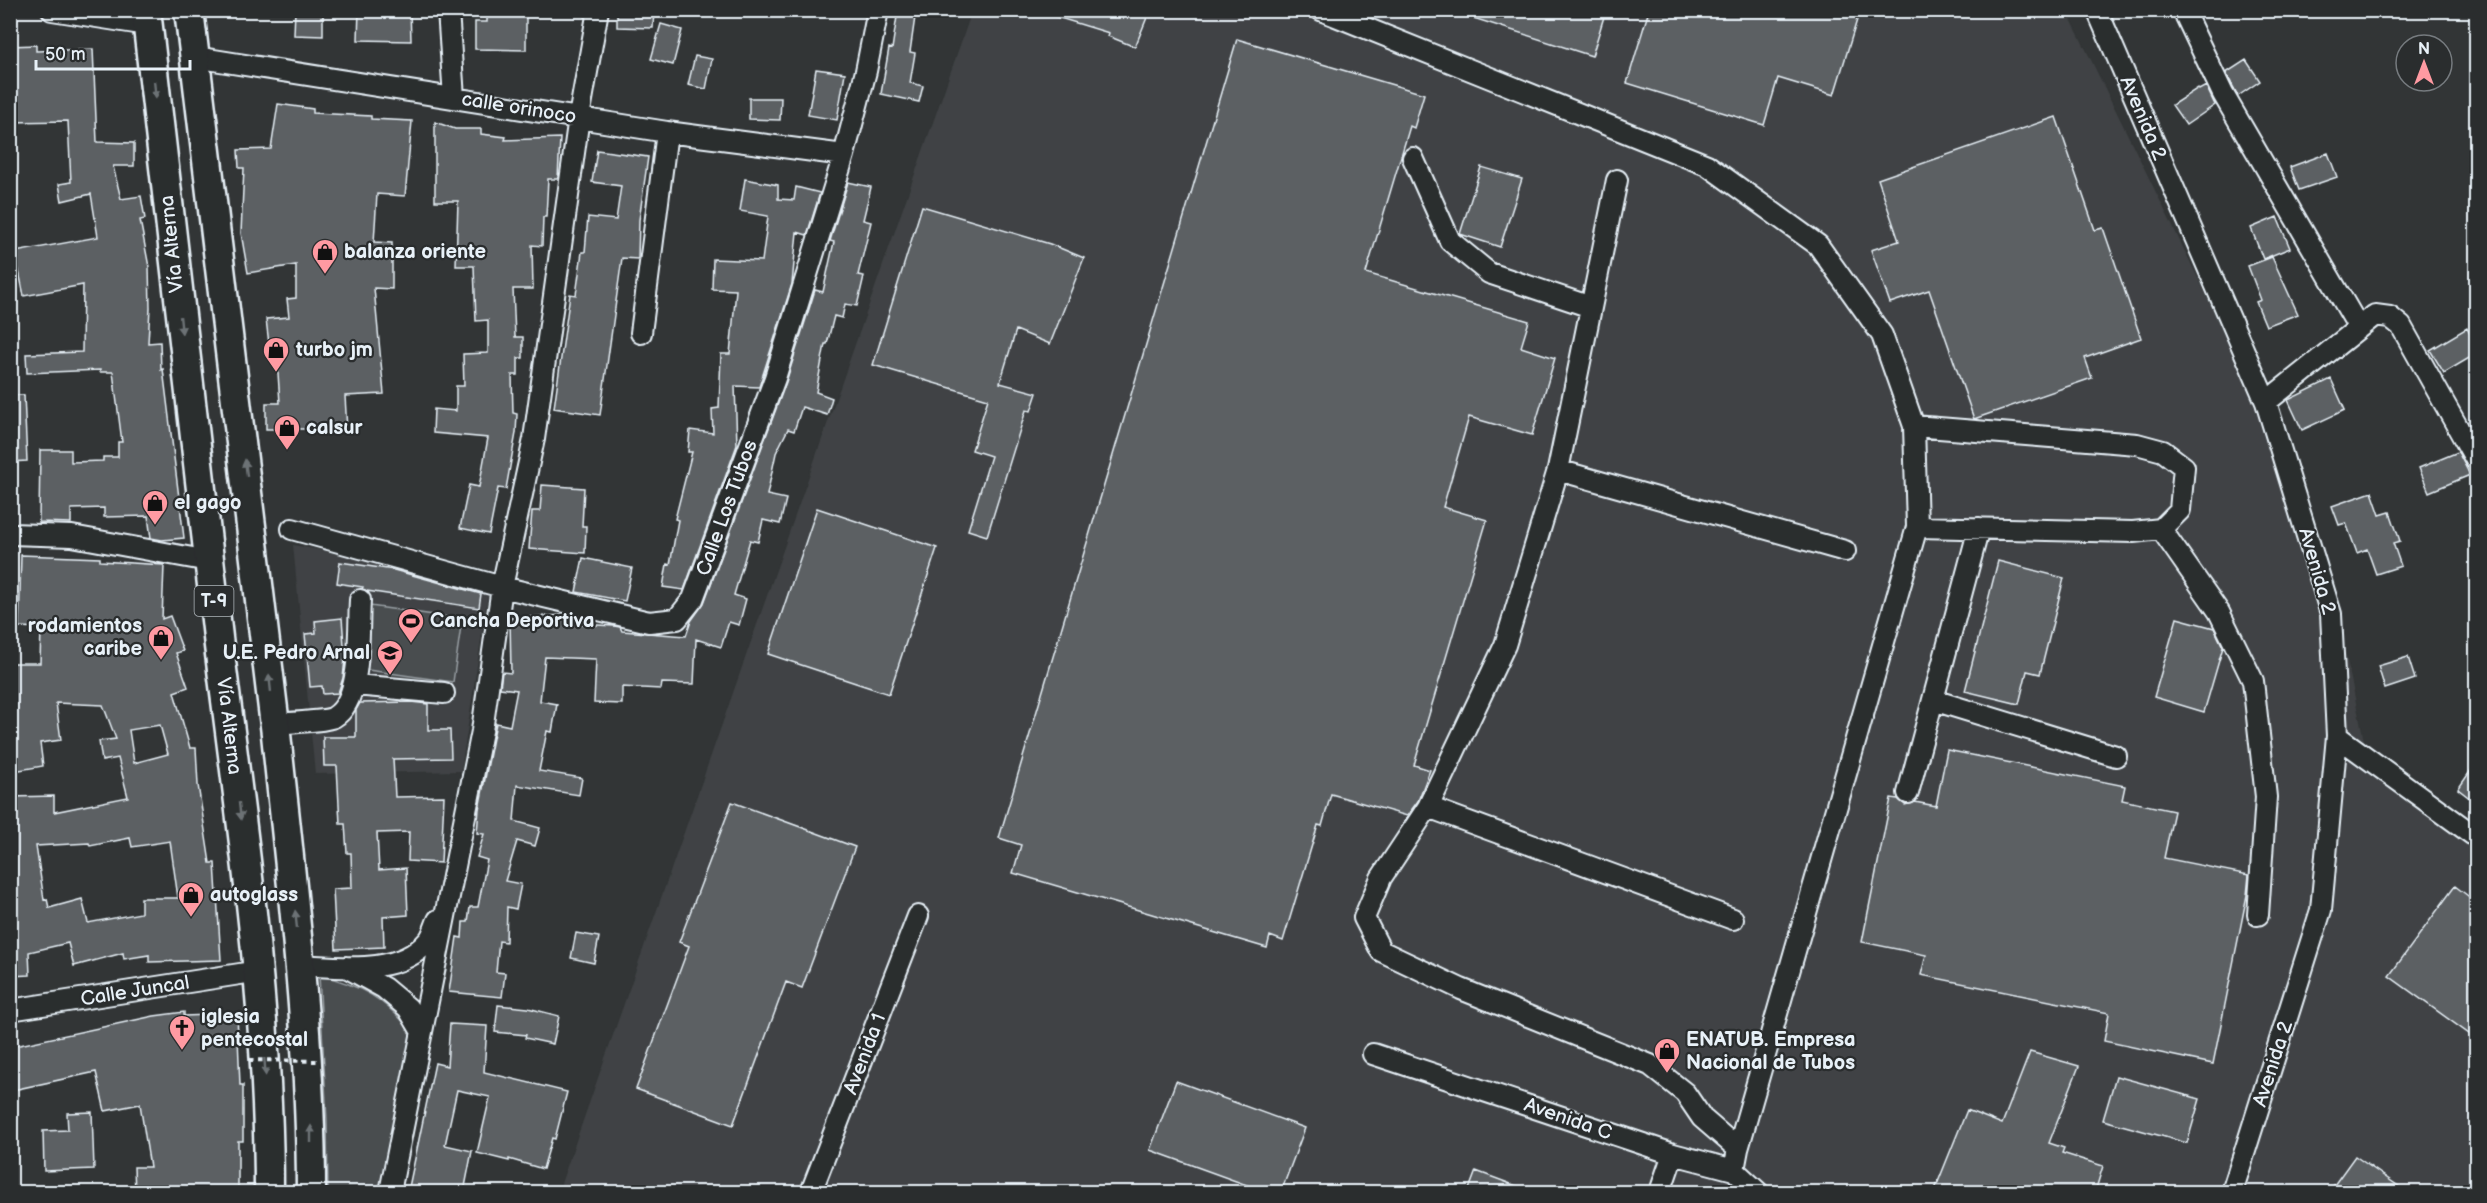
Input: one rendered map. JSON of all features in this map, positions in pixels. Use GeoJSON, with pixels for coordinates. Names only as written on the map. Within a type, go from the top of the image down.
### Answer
{"type":"FeatureCollection","features":[{"type":"Feature","properties":{"kind":"highway","name":"T-9"},"geometry":{"type":"LineString","coordinates":[[189,10],[253,523],[300,965],[311,1122],[311,1192]]}},
{"type":"Feature","properties":{"kind":"highway","name":"Vía Alterna"},"geometry":{"type":"LineString","coordinates":[[147,18],[209,561],[259,971],[269,1122],[269,1192]]}},
{"type":"Feature","properties":{"kind":"street"},"geometry":{"type":"LineString","coordinates":[[52,10],[147,18]]}},
{"type":"Feature","properties":{"kind":"street"},"geometry":{"type":"LineString","coordinates":[[448,10],[454,98]]}},
{"type":"Feature","properties":{"kind":"street"},"geometry":{"type":"LineString","coordinates":[[390,1192],[482,731],[502,587],[534,439],[579,117],[598,10]]}},
{"type":"Feature","properties":{"kind":"street","name":"Calle Los Tubos"},"geometry":{"type":"LineString","coordinates":[[292,529],[502,587],[649,622],[677,619],[693,599],[775,378],[844,155],[867,71],[878,10]]}},
{"type":"Feature","properties":{"kind":"street"},"geometry":{"type":"LineString","coordinates":[[1321,10],[1707,165],[1818,245],[1882,334],[1914,426],[1917,527],[1738,1149],[1734,1170]]}},
{"type":"Feature","properties":{"kind":"street","name":"Avenida 2"},"geometry":{"type":"LineString","coordinates":[[2097,10],[2266,402],[2331,614],[2337,736],[2322,910],[2232,1192]]}},
{"type":"Feature","properties":{"kind":"street"},"geometry":{"type":"LineString","coordinates":[[2183,10],[2223,94],[2359,328]]}},
{"type":"Feature","properties":{"kind":"street","name":"calle orinoco"},"geometry":{"type":"LineString","coordinates":[[195,57],[668,132],[844,155]]}},
{"type":"Feature","properties":{"kind":"street"},"geometry":{"type":"LineString","coordinates":[[641,333],[668,132]]}},
{"type":"Feature","properties":{"kind":"street"},"geometry":{"type":"LineString","coordinates":[[1413,158],[1450,241],[1489,273],[1591,307]]}},
{"type":"Feature","properties":{"kind":"street"},"geometry":{"type":"LineString","coordinates":[[1617,180],[1558,470],[1505,645],[1428,807],[1381,878],[1364,918],[1381,951],[1461,989],[1650,1065],[1685,1093],[1702,1118],[1738,1149]]}},
{"type":"Feature","properties":{"kind":"street"},"geometry":{"type":"LineString","coordinates":[[2266,402],[2375,315],[2390,317],[2401,326],[2476,460]]}},
{"type":"Feature","properties":{"kind":"street"},"geometry":{"type":"LineString","coordinates":[[1914,426],[2137,444],[2163,451],[2184,467],[2180,510],[2161,529],[2133,532],[1917,527]]}},
{"type":"Feature","properties":{"kind":"street"},"geometry":{"type":"LineString","coordinates":[[1558,470],[1845,551]]}},
{"type":"Feature","properties":{"kind":"street"},"geometry":{"type":"LineString","coordinates":[[1908,794],[1979,528]]}},
{"type":"Feature","properties":{"kind":"street"},"geometry":{"type":"LineString","coordinates":[[2161,529],[2219,612],[2253,681],[2266,796],[2258,915]]}},
{"type":"Feature","properties":{"kind":"street"},"geometry":{"type":"LineString","coordinates":[[10,534],[72,536],[209,561]]}},
{"type":"Feature","properties":{"kind":"street"},"geometry":{"type":"LineString","coordinates":[[274,724],[333,718],[349,702],[355,685],[360,600]]}},
{"type":"Feature","properties":{"kind":"street"},"geometry":{"type":"LineString","coordinates":[[355,685],[444,693]]}},
{"type":"Feature","properties":{"kind":"street"},"geometry":{"type":"LineString","coordinates":[[1933,700],[2116,756]]}},
{"type":"Feature","properties":{"kind":"street"},"geometry":{"type":"LineString","coordinates":[[2337,736],[2476,837]]}},
{"type":"Feature","properties":{"kind":"street"},"geometry":{"type":"LineString","coordinates":[[1428,807],[1734,919]]}},
{"type":"Feature","properties":{"kind":"street"},"geometry":{"type":"LineString","coordinates":[[300,965],[346,968],[375,966],[404,959],[429,941],[450,893]]}},
{"type":"Feature","properties":{"kind":"street","name":"Avenida 1"},"geometry":{"type":"LineString","coordinates":[[811,1192],[918,916]]}},
{"type":"Feature","properties":{"kind":"street"},"geometry":{"type":"LineString","coordinates":[[346,968],[384,988],[408,1008],[422,1032]]}},
{"type":"Feature","properties":{"kind":"street","name":"Calle Juncal"},"geometry":{"type":"LineString","coordinates":[[10,1010],[259,971]]}},
{"type":"Feature","properties":{"kind":"street","name":"Avenida C"},"geometry":{"type":"LineString","coordinates":[[1372,1054],[1673,1154],[1734,1170],[1758,1192]]}},
{"type":"Feature","properties":{"kind":"street"},"geometry":{"type":"LineString","coordinates":[[1660,1192],[1673,1154]]}},
{"type":"Feature","properties":{"kind":"path"},"geometry":{"type":"LineString","coordinates":[[249,1060],[317,1061]]}},
{"type":"Feature","properties":{"kind":"shaded area"},"geometry":{"type":"Polygon","coordinates":[[[972,11],[2067,11],[2284,453],[2345,651],[2371,773],[2476,849],[2476,1192],[558,1192],[972,11]]]}},
{"type":"Feature","properties":{"kind":"shaded area","name":"U.E. Pedro Arnal"},"geometry":{"type":"Polygon","coordinates":[[[293,545],[490,581],[461,771],[315,774],[293,545]]]}},
{"type":"Feature","properties":{"kind":"shaded area","name":"Cancha Deportiva"},"geometry":{"type":"Polygon","coordinates":[[[370,606],[462,619],[453,682],[361,669],[370,606]]]}},
{"type":"Feature","properties":{"kind":"shaded area"},"geometry":{"type":"Polygon","coordinates":[[[319,975],[347,983],[371,995],[402,1020],[412,1032],[381,1192],[328,1192],[327,1120],[319,975]]]}},
{"type":"Feature","properties":{"kind":"building"},"geometry":{"type":"Polygon","coordinates":[[[295,10],[323,10],[323,36],[294,35],[295,10]]]}},
{"type":"Feature","properties":{"kind":"building"},"geometry":{"type":"Polygon","coordinates":[[[359,10],[410,10],[411,41],[358,40],[359,10]]]}},
{"type":"Feature","properties":{"kind":"building"},"geometry":{"type":"Polygon","coordinates":[[[487,10],[526,10],[526,50],[475,49],[475,22],[487,22],[487,10]]]}},
{"type":"Feature","properties":{"kind":"building"},"geometry":{"type":"Polygon","coordinates":[[[617,10],[654,10],[653,28],[617,27],[617,10]]]}},
{"type":"Feature","properties":{"kind":"building"},"geometry":{"type":"Polygon","coordinates":[[[898,10],[916,10],[910,52],[915,53],[910,83],[923,86],[919,102],[881,94],[889,48],[892,49],[898,10]]]}},
{"type":"Feature","properties":{"kind":"building"},"geometry":{"type":"Polygon","coordinates":[[[1050,10],[1150,10],[1135,47],[1108,36],[1109,33],[1050,15],[1050,10]]]}},
{"type":"Feature","properties":{"kind":"building"},"geometry":{"type":"Polygon","coordinates":[[[1462,10],[1606,10],[1592,56],[1461,14],[1462,10]]]}},
{"type":"Feature","properties":{"kind":"building"},"geometry":{"type":"Polygon","coordinates":[[[1649,10],[1860,10],[1834,95],[1778,78],[1764,125],[1627,83],[1649,10]]]}},
{"type":"Feature","properties":{"kind":"building"},"geometry":{"type":"Polygon","coordinates":[[[661,24],[682,30],[673,65],[651,59],[661,24]]]}},
{"type":"Feature","properties":{"kind":"building"},"geometry":{"type":"Polygon","coordinates":[[[1237,39],[1424,94],[1414,128],[1410,126],[1366,273],[1529,321],[1521,347],[1555,358],[1532,435],[1469,417],[1443,507],[1487,520],[1414,765],[1430,770],[1418,801],[1407,816],[1331,794],[1322,826],[1318,825],[1283,941],[1270,936],[1267,948],[1013,873],[1021,845],[999,838],[1237,39]]]}},
{"type":"Feature","properties":{"kind":"building"},"geometry":{"type":"Polygon","coordinates":[[[36,45],[36,51],[93,49],[97,142],[134,143],[134,166],[113,166],[121,199],[141,196],[145,219],[140,220],[149,267],[148,343],[160,342],[161,370],[163,369],[184,538],[162,540],[151,538],[148,516],[104,517],[104,508],[71,509],[71,523],[39,522],[40,450],[71,450],[71,462],[103,461],[103,457],[118,457],[118,442],[122,442],[113,372],[100,372],[100,370],[27,373],[26,354],[82,352],[83,285],[24,296],[15,252],[98,237],[91,194],[62,201],[59,184],[71,182],[68,121],[10,122],[10,46],[36,45]]]}},
{"type":"Feature","properties":{"kind":"building"},"geometry":{"type":"Polygon","coordinates":[[[695,56],[712,59],[706,89],[688,85],[695,56]]]}},
{"type":"Feature","properties":{"kind":"building"},"geometry":{"type":"Polygon","coordinates":[[[2246,60],[2260,81],[2238,96],[2226,73],[2246,60]]]}},
{"type":"Feature","properties":{"kind":"building"},"geometry":{"type":"Polygon","coordinates":[[[816,69],[845,73],[837,120],[808,115],[816,69]]]}},
{"type":"Feature","properties":{"kind":"building"},"geometry":{"type":"Polygon","coordinates":[[[2206,86],[2215,105],[2186,125],[2172,105],[2198,88],[2199,90],[2206,86]]]}},
{"type":"Feature","properties":{"kind":"building"},"geometry":{"type":"Polygon","coordinates":[[[749,98],[781,98],[780,120],[749,119],[749,98]]]}},
{"type":"Feature","properties":{"kind":"building"},"geometry":{"type":"Polygon","coordinates":[[[278,104],[313,109],[313,113],[412,121],[405,196],[377,194],[374,242],[392,243],[392,289],[374,288],[384,394],[345,396],[347,430],[316,432],[315,429],[266,429],[266,403],[280,403],[276,343],[269,344],[266,319],[289,317],[287,299],[296,298],[296,265],[248,273],[241,233],[244,168],[239,168],[238,150],[271,149],[278,104]]]}},
{"type":"Feature","properties":{"kind":"building"},"geometry":{"type":"Polygon","coordinates":[[[2056,117],[2095,230],[2103,228],[2141,338],[2085,358],[2092,378],[1974,419],[1929,290],[1890,303],[1871,250],[1899,241],[1878,179],[2056,117]]]}},
{"type":"Feature","properties":{"kind":"building"},"geometry":{"type":"Polygon","coordinates":[[[435,122],[455,129],[481,129],[481,134],[506,137],[505,140],[560,138],[558,179],[548,179],[542,246],[532,245],[533,289],[513,289],[515,337],[523,337],[523,358],[518,358],[518,375],[512,375],[513,413],[517,414],[516,433],[506,489],[498,488],[489,534],[460,528],[469,485],[479,487],[488,438],[433,433],[434,409],[456,411],[456,386],[464,386],[463,354],[488,353],[488,320],[476,321],[474,266],[456,266],[458,201],[435,201],[435,122]]]}},
{"type":"Feature","properties":{"kind":"building"},"geometry":{"type":"Polygon","coordinates":[[[597,150],[648,157],[639,220],[638,259],[622,258],[600,415],[554,408],[570,294],[576,295],[582,252],[585,252],[588,217],[616,220],[621,186],[592,182],[597,150]]]}},
{"type":"Feature","properties":{"kind":"building"},"geometry":{"type":"Polygon","coordinates":[[[2328,153],[2337,177],[2299,190],[2290,167],[2328,153]]]}},
{"type":"Feature","properties":{"kind":"building"},"geometry":{"type":"Polygon","coordinates":[[[1481,167],[1522,179],[1500,247],[1460,234],[1481,167]]]}},
{"type":"Feature","properties":{"kind":"building"},"geometry":{"type":"Polygon","coordinates":[[[745,179],[778,185],[778,199],[794,200],[796,187],[820,193],[807,235],[797,232],[792,284],[759,387],[735,386],[737,445],[684,590],[663,587],[667,564],[670,565],[678,520],[675,519],[692,452],[688,452],[690,430],[713,433],[712,409],[719,408],[721,354],[730,354],[736,290],[712,289],[713,259],[762,261],[768,216],[740,211],[745,179]]]}},
{"type":"Feature","properties":{"kind":"building"},"geometry":{"type":"Polygon","coordinates":[[[848,182],[871,187],[863,220],[871,222],[858,275],[864,276],[857,306],[845,304],[842,318],[834,316],[827,344],[825,344],[816,392],[832,398],[827,415],[802,407],[794,431],[788,429],[776,453],[767,495],[786,499],[780,524],[763,520],[758,542],[750,540],[734,595],[746,599],[739,625],[729,622],[721,647],[696,639],[694,684],[662,683],[661,689],[622,687],[622,704],[594,703],[596,659],[545,657],[540,701],[557,704],[552,732],[547,731],[539,771],[582,778],[579,795],[517,785],[514,821],[540,828],[535,846],[517,841],[505,881],[521,884],[516,909],[507,907],[506,942],[499,941],[496,972],[505,973],[502,997],[449,992],[457,937],[462,938],[463,922],[468,922],[470,907],[478,907],[487,860],[477,857],[484,834],[477,833],[479,809],[496,723],[510,726],[517,690],[500,688],[502,672],[511,673],[510,618],[565,615],[565,623],[614,626],[620,627],[622,631],[686,636],[691,621],[704,603],[786,382],[815,290],[823,292],[834,242],[830,241],[848,182]]]}},
{"type":"Feature","properties":{"kind":"building"},"geometry":{"type":"Polygon","coordinates":[[[922,206],[1050,244],[1084,258],[1050,344],[1016,330],[1000,383],[1037,393],[1031,411],[1026,410],[987,536],[968,530],[991,456],[972,450],[988,399],[873,365],[922,206]]]}},
{"type":"Feature","properties":{"kind":"building"},"geometry":{"type":"Polygon","coordinates":[[[2277,217],[2290,248],[2263,259],[2251,228],[2277,217]]]}},
{"type":"Feature","properties":{"kind":"building"},"geometry":{"type":"Polygon","coordinates":[[[2272,257],[2298,314],[2266,326],[2256,302],[2261,300],[2248,266],[2272,257]]]}},
{"type":"Feature","properties":{"kind":"building"},"geometry":{"type":"Polygon","coordinates":[[[2467,328],[2476,345],[2476,354],[2444,373],[2430,350],[2467,328]]]}},
{"type":"Feature","properties":{"kind":"building"},"geometry":{"type":"Polygon","coordinates":[[[2331,379],[2345,410],[2302,430],[2288,400],[2331,379]]]}},
{"type":"Feature","properties":{"kind":"building"},"geometry":{"type":"Polygon","coordinates":[[[10,395],[24,395],[27,461],[10,462],[10,395]]]}},
{"type":"Feature","properties":{"kind":"building"},"geometry":{"type":"Polygon","coordinates":[[[2458,452],[2470,475],[2429,492],[2419,468],[2458,452]]]}},
{"type":"Feature","properties":{"kind":"building"},"geometry":{"type":"Polygon","coordinates":[[[542,485],[584,488],[582,526],[586,526],[585,553],[529,549],[532,511],[540,511],[542,485]]]}},
{"type":"Feature","properties":{"kind":"building"},"geometry":{"type":"Polygon","coordinates":[[[2372,492],[2380,515],[2390,512],[2400,541],[2393,543],[2401,566],[2376,574],[2367,549],[2357,553],[2346,523],[2339,525],[2332,506],[2372,492]]]}},
{"type":"Feature","properties":{"kind":"building"},"geometry":{"type":"Polygon","coordinates":[[[817,508],[937,548],[889,694],[768,654],[817,508]]]}},
{"type":"Feature","properties":{"kind":"building"},"geometry":{"type":"Polygon","coordinates":[[[21,555],[100,558],[100,561],[164,565],[162,619],[170,616],[183,651],[176,653],[188,687],[174,692],[190,748],[196,748],[198,785],[210,863],[215,863],[221,960],[149,962],[149,955],[124,959],[123,953],[74,966],[68,943],[29,952],[30,975],[10,976],[10,797],[54,796],[54,812],[128,797],[118,758],[102,761],[99,741],[116,739],[103,705],[56,703],[61,740],[40,743],[43,766],[14,771],[10,748],[10,663],[40,663],[41,628],[19,627],[21,555]],[[160,725],[129,730],[134,763],[168,754],[160,725]],[[130,838],[90,846],[89,843],[36,846],[44,900],[47,899],[49,908],[82,899],[88,923],[141,913],[141,898],[178,898],[170,841],[132,847],[130,838]]]}},
{"type":"Feature","properties":{"kind":"building"},"geometry":{"type":"Polygon","coordinates":[[[583,558],[632,568],[625,601],[576,592],[583,558]]]}},
{"type":"Feature","properties":{"kind":"building"},"geometry":{"type":"Polygon","coordinates":[[[1998,561],[2064,578],[2040,674],[2027,671],[2019,704],[1965,691],[1998,561]]]}},
{"type":"Feature","properties":{"kind":"building"},"geometry":{"type":"Polygon","coordinates":[[[340,562],[394,570],[481,594],[479,608],[367,591],[362,589],[363,587],[337,583],[340,562]]]}},
{"type":"Feature","properties":{"kind":"building"},"geometry":{"type":"Polygon","coordinates":[[[342,618],[345,659],[343,678],[338,693],[323,694],[322,686],[310,687],[305,634],[316,633],[315,621],[342,618]]]}},
{"type":"Feature","properties":{"kind":"building"},"geometry":{"type":"Polygon","coordinates":[[[2177,618],[2214,628],[2223,647],[2204,712],[2154,697],[2177,618]]]}},
{"type":"Feature","properties":{"kind":"building"},"geometry":{"type":"Polygon","coordinates":[[[2408,657],[2415,679],[2385,689],[2378,666],[2408,657]]]}},
{"type":"Feature","properties":{"kind":"building"},"geometry":{"type":"Polygon","coordinates":[[[360,703],[428,704],[428,730],[450,730],[451,758],[393,759],[395,797],[444,796],[441,863],[408,861],[409,832],[377,833],[379,870],[406,868],[408,915],[383,917],[384,947],[336,949],[333,889],[352,888],[351,853],[347,853],[345,824],[340,824],[337,766],[324,766],[323,737],[356,737],[356,710],[360,703]]]}},
{"type":"Feature","properties":{"kind":"building"},"geometry":{"type":"Polygon","coordinates":[[[1947,750],[2125,786],[2122,800],[2174,811],[2164,858],[2249,875],[2213,1064],[2104,1041],[2109,1013],[1921,975],[1926,955],[1862,942],[1891,798],[1898,799],[1905,805],[1915,802],[1936,806],[1947,750]]]}},
{"type":"Feature","properties":{"kind":"building"},"geometry":{"type":"Polygon","coordinates":[[[2476,763],[2476,803],[2458,789],[2476,763]]]}},
{"type":"Feature","properties":{"kind":"building"},"geometry":{"type":"Polygon","coordinates":[[[732,802],[855,847],[802,988],[786,982],[733,1125],[636,1089],[689,946],[679,942],[732,802]]]}},
{"type":"Feature","properties":{"kind":"building"},"geometry":{"type":"Polygon","coordinates":[[[2455,886],[2476,902],[2476,1039],[2389,976],[2455,886]]]}},
{"type":"Feature","properties":{"kind":"building"},"geometry":{"type":"Polygon","coordinates":[[[576,933],[599,937],[594,963],[571,958],[576,933]]]}},
{"type":"Feature","properties":{"kind":"building"},"geometry":{"type":"Polygon","coordinates":[[[498,1005],[528,1008],[559,1016],[553,1044],[525,1038],[526,1035],[495,1032],[498,1005]]]}},
{"type":"Feature","properties":{"kind":"building"},"geometry":{"type":"Polygon","coordinates":[[[184,1012],[184,1016],[237,1014],[240,1085],[243,1085],[243,1141],[238,1141],[238,1192],[135,1192],[134,1167],[150,1167],[140,1104],[105,1111],[96,1072],[13,1090],[10,1047],[154,1016],[184,1012]]]}},
{"type":"Feature","properties":{"kind":"building"},"geometry":{"type":"Polygon","coordinates":[[[450,1024],[487,1026],[484,1072],[567,1092],[555,1139],[552,1138],[543,1169],[477,1153],[490,1097],[457,1090],[445,1145],[472,1151],[464,1192],[408,1192],[435,1063],[447,1066],[450,1024]]]}},
{"type":"Feature","properties":{"kind":"building"},"geometry":{"type":"Polygon","coordinates":[[[2030,1052],[2079,1066],[2049,1143],[2064,1148],[2062,1153],[2103,1166],[2095,1192],[1934,1192],[1967,1110],[2002,1124],[2030,1052]]]}},
{"type":"Feature","properties":{"kind":"building"},"geometry":{"type":"Polygon","coordinates":[[[2116,1076],[2200,1099],[2187,1143],[2103,1120],[2116,1076]]]}},
{"type":"Feature","properties":{"kind":"building"},"geometry":{"type":"Polygon","coordinates":[[[1176,1081],[1305,1128],[1281,1192],[1266,1192],[1150,1150],[1176,1081]]]}},
{"type":"Feature","properties":{"kind":"building"},"geometry":{"type":"Polygon","coordinates":[[[92,1112],[94,1169],[44,1171],[43,1131],[68,1130],[67,1113],[92,1112]]]}},
{"type":"Feature","properties":{"kind":"building"},"geometry":{"type":"Polygon","coordinates":[[[2355,1156],[2407,1192],[2329,1192],[2355,1156]]]}},
{"type":"Feature","properties":{"kind":"building"},"geometry":{"type":"Polygon","coordinates":[[[1476,1171],[1530,1191],[1530,1192],[1468,1192],[1476,1171]]]}},
{"type":"Feature","properties":{"kind":"place","name":"balanza oriente"},"geometry":{"type":"Point","coordinates":[325,275]}},
{"type":"Feature","properties":{"kind":"place","name":"turbo jm"},"geometry":{"type":"Point","coordinates":[276,373]}},
{"type":"Feature","properties":{"kind":"place","name":"calsur"},"geometry":{"type":"Point","coordinates":[287,451]}},
{"type":"Feature","properties":{"kind":"place","name":"el gago"},"geometry":{"type":"Point","coordinates":[155,526]}},
{"type":"Feature","properties":{"kind":"place","name":"Cancha Deportiva"},"geometry":{"type":"Point","coordinates":[411,644]}},
{"type":"Feature","properties":{"kind":"place","name":"rodamientos caribe"},"geometry":{"type":"Point","coordinates":[161,661]}},
{"type":"Feature","properties":{"kind":"place","name":"U.E. Pedro Arnal"},"geometry":{"type":"Point","coordinates":[390,676]}},
{"type":"Feature","properties":{"kind":"place","name":"autoglass"},"geometry":{"type":"Point","coordinates":[191,918]}},
{"type":"Feature","properties":{"kind":"place","name":"iglesia pentecostal"},"geometry":{"type":"Point","coordinates":[182,1051]}},
{"type":"Feature","properties":{"kind":"place","name":"ENATUB. Empresa Nacional de Tubos"},"geometry":{"type":"Point","coordinates":[1667,1074]}}]}
